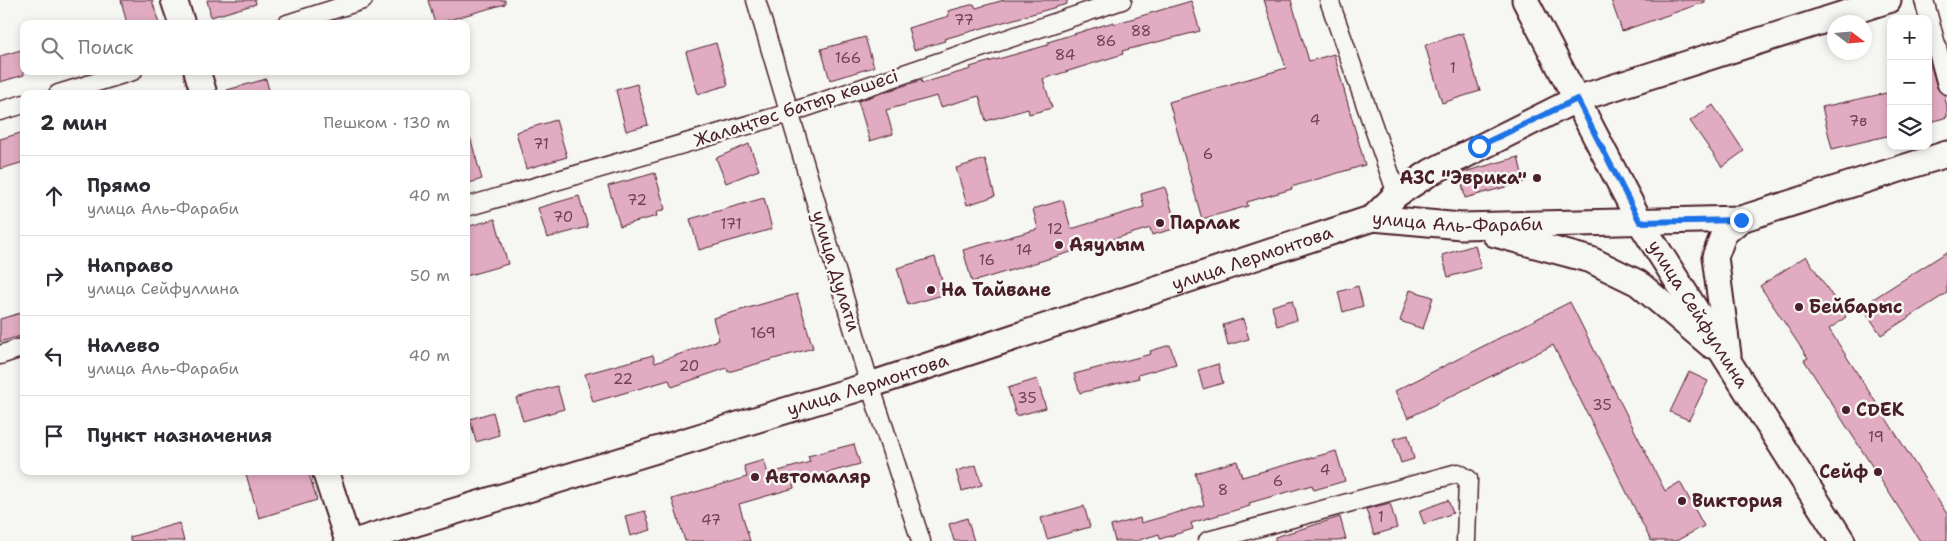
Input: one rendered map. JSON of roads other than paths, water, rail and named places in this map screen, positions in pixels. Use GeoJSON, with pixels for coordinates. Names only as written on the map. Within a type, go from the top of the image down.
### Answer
{"type":"FeatureCollection","features":[{"type":"Feature","properties":{"kind":"main road"},"geometry":{"type":"LineString","coordinates":[[174,0],[181,20]]}},
{"type":"Feature","properties":{"kind":"main road","name":"улица Сейфуллина"},"geometry":{"type":"LineString","coordinates":[[1525,0],[1640,222],[1842,541]]}},
{"type":"Feature","properties":{"kind":"main road","name":"улица Аль-Фараби"},"geometry":{"type":"LineString","coordinates":[[1373,218],[1397,194],[1431,172],[1479,146],[1577,99],[1888,0]]}},
{"type":"Feature","properties":{"kind":"main road"},"geometry":{"type":"LineString","coordinates":[[198,75],[203,90]]}},
{"type":"Feature","properties":{"kind":"main road","name":"улица Аль-Фараби"},"geometry":{"type":"LineString","coordinates":[[1373,218],[1461,226],[1741,220],[1947,154]]}},
{"type":"Feature","properties":{"kind":"main road","name":"улица Лермонтова"},"geometry":{"type":"LineString","coordinates":[[357,541],[870,385],[1373,218]]}},
{"type":"Feature","properties":{"kind":"main road"},"geometry":{"type":"LineString","coordinates":[[1729,360],[1715,257],[1724,233],[1741,220]]}},
{"type":"Feature","properties":{"kind":"main road"},"geometry":{"type":"LineString","coordinates":[[1461,226],[1591,260],[1638,283],[1729,360]]}},
{"type":"Feature","properties":{"kind":"main road"},"geometry":{"type":"LineString","coordinates":[[326,475],[348,541]]}},
{"type":"Feature","properties":{"kind":"street"},"geometry":{"type":"LineString","coordinates":[[300,20],[363,0]]}},
{"type":"Feature","properties":{"kind":"street","name":"улица Дулати"},"geometry":{"type":"LineString","coordinates":[[756,0],[870,385],[921,541]]}},
{"type":"Feature","properties":{"kind":"street","name":"Жалаңтөс батыр көшесі"},"geometry":{"type":"LineString","coordinates":[[470,206],[789,113],[1122,0]]}},
{"type":"Feature","properties":{"kind":"street"},"geometry":{"type":"LineString","coordinates":[[1329,0],[1397,194]]}},
{"type":"Feature","properties":{"kind":"street"},"geometry":{"type":"LineString","coordinates":[[1924,0],[1947,85]]}},
{"type":"Feature","properties":{"kind":"street"},"geometry":{"type":"LineString","coordinates":[[71,90],[120,75]]}},
{"type":"Feature","properties":{"kind":"street"},"geometry":{"type":"LineString","coordinates":[[0,111],[20,105]]}},
{"type":"Feature","properties":{"kind":"street"},"geometry":{"type":"LineString","coordinates":[[0,355],[20,348]]}},
{"type":"Feature","properties":{"kind":"street"},"geometry":{"type":"LineString","coordinates":[[1208,541],[1458,473],[1468,479],[1466,541]]}},
{"type":"Feature","properties":{"kind":"place","name":"АЗС \"Эврика\""},"geometry":{"type":"Point","coordinates":[1537,178]}},
{"type":"Feature","properties":{"kind":"place","name":"Парлак"},"geometry":{"type":"Point","coordinates":[1160,223]}},
{"type":"Feature","properties":{"kind":"place","name":"Аяулым"},"geometry":{"type":"Point","coordinates":[1059,245]}},
{"type":"Feature","properties":{"kind":"place","name":"На Тайване"},"geometry":{"type":"Point","coordinates":[931,290]}},
{"type":"Feature","properties":{"kind":"place","name":"Бейбарыс"},"geometry":{"type":"Point","coordinates":[1799,307]}},
{"type":"Feature","properties":{"kind":"place","name":"CDEK"},"geometry":{"type":"Point","coordinates":[1846,410]}},
{"type":"Feature","properties":{"kind":"place","name":"Сейф"},"geometry":{"type":"Point","coordinates":[1878,472]}},
{"type":"Feature","properties":{"kind":"place","name":"Автомаляр"},"geometry":{"type":"Point","coordinates":[755,477]}},
{"type":"Feature","properties":{"kind":"place","name":"Виктория"},"geometry":{"type":"Point","coordinates":[1682,501]}}]}
